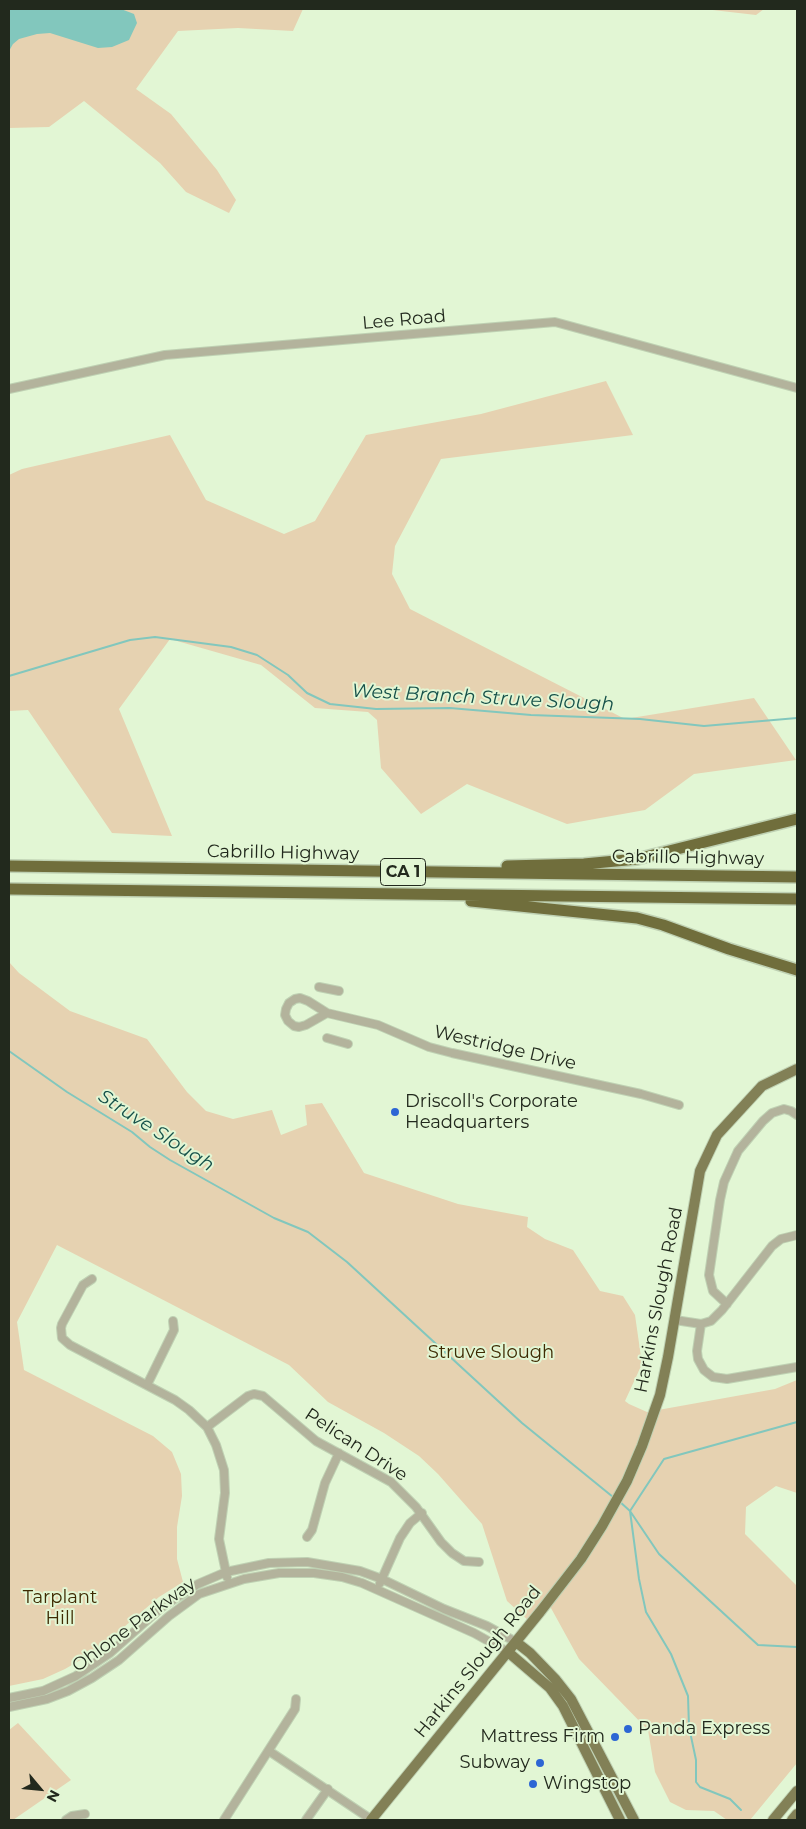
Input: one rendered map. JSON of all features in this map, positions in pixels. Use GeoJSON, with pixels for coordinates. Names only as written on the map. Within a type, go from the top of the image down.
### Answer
{"type":"FeatureCollection","features":[{"type":"Feature","properties":{"kind":"highway"},"geometry":{"type":"LineString","coordinates":[[446,873],[492,866],[578,865],[626,860],[797,819]]}},
{"type":"Feature","properties":{"kind":"highway","name":"Cabrillo Highway"},"geometry":{"type":"LineString","coordinates":[[9,866],[797,877]]}},
{"type":"Feature","properties":{"kind":"highway","name":"CA 1"},"geometry":{"type":"LineString","coordinates":[[9,889],[797,899]]}},
{"type":"Feature","properties":{"kind":"highway"},"geometry":{"type":"LineString","coordinates":[[415,894],[637,918],[663,925],[797,974]]}},
{"type":"Feature","properties":{"kind":"highway"},"geometry":{"type":"LineString","coordinates":[[729,949],[797,970]]}},
{"type":"Feature","properties":{"kind":"main road","name":"Harkins Slough Road"},"geometry":{"type":"LineString","coordinates":[[372,1820],[540,1612],[581,1559],[602,1526],[627,1481],[660,1395],[675,1320],[700,1171],[717,1135],[762,1086],[797,1069]]}},
{"type":"Feature","properties":{"kind":"main road","name":"Ohlone Parkway"},"geometry":{"type":"LineString","coordinates":[[516,1642],[530,1652],[571,1700],[634,1820]]}},
{"type":"Feature","properties":{"kind":"main road","name":"Ohlone Parkway"},"geometry":{"type":"LineString","coordinates":[[508,1652],[549,1687],[563,1706],[620,1820]]}},
{"type":"Feature","properties":{"kind":"main road"},"geometry":{"type":"LineString","coordinates":[[773,1820],[797,1791]]}},
{"type":"Feature","properties":{"kind":"main road"},"geometry":{"type":"LineString","coordinates":[[792,1820],[797,1814]]}},
{"type":"Feature","properties":{"kind":"street","name":"Lee Road"},"geometry":{"type":"LineString","coordinates":[[9,389],[165,355],[555,322],[797,388]]}},
{"type":"Feature","properties":{"kind":"street"},"geometry":{"type":"LineString","coordinates":[[319,987],[339,991]]}},
{"type":"Feature","properties":{"kind":"street","name":"Westridge Drive"},"geometry":{"type":"LineString","coordinates":[[326,1013],[300,1027],[294,1026],[285,1015],[289,1003],[300,998],[326,1013],[378,1025],[428,1046],[452,1053],[641,1094],[679,1105]]}},
{"type":"Feature","properties":{"kind":"street"},"geometry":{"type":"LineString","coordinates":[[327,1038],[348,1044]]}},
{"type":"Feature","properties":{"kind":"street"},"geometry":{"type":"LineString","coordinates":[[727,1304],[713,1291],[709,1275],[720,1200],[728,1172],[746,1139],[768,1116],[784,1109],[790,1110],[797,1115]]}},
{"type":"Feature","properties":{"kind":"street"},"geometry":{"type":"LineString","coordinates":[[675,1320],[701,1324],[714,1318],[772,1246],[781,1239],[797,1235]]}},
{"type":"Feature","properties":{"kind":"street"},"geometry":{"type":"LineString","coordinates":[[92,1279],[83,1285],[62,1324],[62,1338],[70,1345],[183,1405],[206,1427],[216,1445],[224,1470],[225,1493],[219,1539],[229,1583]]}},
{"type":"Feature","properties":{"kind":"street"},"geometry":{"type":"LineString","coordinates":[[146,1385],[174,1330],[173,1322]]}},
{"type":"Feature","properties":{"kind":"street"},"geometry":{"type":"LineString","coordinates":[[701,1324],[697,1351],[698,1359],[704,1370],[714,1377],[727,1379],[797,1367]]}},
{"type":"Feature","properties":{"kind":"street","name":"Pelican Drive"},"geometry":{"type":"LineString","coordinates":[[206,1427],[248,1396],[258,1394],[306,1433],[339,1454],[391,1482],[422,1513],[441,1542],[452,1553],[464,1561],[479,1562]]}},
{"type":"Feature","properties":{"kind":"street"},"geometry":{"type":"LineString","coordinates":[[307,1537],[312,1530],[324,1483],[339,1454]]}},
{"type":"Feature","properties":{"kind":"street"},"geometry":{"type":"LineString","coordinates":[[377,1589],[400,1538],[410,1524],[422,1513]]}},
{"type":"Feature","properties":{"kind":"street","name":"Ohlone Parkway"},"geometry":{"type":"LineString","coordinates":[[9,1698],[43,1691],[76,1676],[110,1653],[174,1599],[198,1584],[226,1572],[269,1563],[307,1562],[352,1568],[382,1579],[444,1609],[487,1626],[516,1642]]}},
{"type":"Feature","properties":{"kind":"street","name":"Ohlone Parkway"},"geometry":{"type":"LineString","coordinates":[[9,1707],[47,1699],[84,1682],[119,1660],[155,1627],[199,1594],[229,1583],[258,1576],[299,1572],[342,1577],[377,1589],[438,1619],[474,1633],[508,1652]]}},
{"type":"Feature","properties":{"kind":"street"},"geometry":{"type":"LineString","coordinates":[[224,1820],[295,1710],[296,1699]]}},
{"type":"Feature","properties":{"kind":"street"},"geometry":{"type":"LineString","coordinates":[[269,1750],[372,1820]]}},
{"type":"Feature","properties":{"kind":"street"},"geometry":{"type":"LineString","coordinates":[[306,1820],[328,1789]]}},
{"type":"Feature","properties":{"kind":"street"},"geometry":{"type":"LineString","coordinates":[[66,1820],[72,1816],[85,1814]]}},
{"type":"Feature","properties":{"kind":"green space"},"geometry":{"type":"Polygon","coordinates":[[[9,9],[303,9],[293,31],[238,28],[178,31],[136,89],[171,114],[217,170],[236,200],[229,213],[186,192],[160,163],[84,101],[49,127],[9,128],[9,9]]]}},
{"type":"Feature","properties":{"kind":"green space"},"geometry":{"type":"Polygon","coordinates":[[[704,9],[764,9],[756,15],[704,9]]]}},
{"type":"Feature","properties":{"kind":"green space","name":"West Branch Struve Slough"},"geometry":{"type":"Polygon","coordinates":[[[606,381],[633,435],[441,459],[395,546],[392,574],[410,609],[625,719],[754,698],[796,760],[694,774],[645,810],[567,824],[467,784],[421,814],[381,768],[377,720],[368,712],[315,708],[261,665],[170,639],[119,709],[172,836],[112,833],[28,710],[9,711],[9,475],[22,469],[170,435],[206,500],[284,534],[315,521],[366,435],[481,414],[606,381]]]}},
{"type":"Feature","properties":{"kind":"green space","name":"Struve Slough"},"geometry":{"type":"Polygon","coordinates":[[[9,962],[19,973],[70,1011],[147,1039],[187,1092],[206,1111],[233,1119],[272,1110],[281,1135],[307,1125],[305,1105],[322,1103],[364,1173],[458,1204],[528,1217],[527,1227],[545,1239],[573,1250],[600,1291],[623,1296],[635,1315],[642,1364],[625,1401],[629,1404],[647,1412],[775,1389],[797,1380],[797,1493],[776,1486],[746,1507],[745,1534],[797,1586],[797,1763],[750,1820],[727,1820],[714,1811],[686,1810],[670,1802],[655,1772],[648,1730],[579,1659],[546,1599],[530,1622],[507,1601],[482,1524],[438,1474],[419,1456],[384,1433],[328,1402],[289,1365],[57,1245],[17,1322],[24,1370],[153,1436],[172,1452],[181,1474],[182,1496],[177,1527],[177,1559],[183,1582],[159,1597],[96,1651],[43,1679],[9,1686],[9,962]]]}},
{"type":"Feature","properties":{"kind":"green space"},"geometry":{"type":"Polygon","coordinates":[[[18,1723],[71,1780],[13,1820],[9,1820],[9,1730],[18,1723]]]}},
{"type":"Feature","properties":{"kind":"water"},"geometry":{"type":"Polygon","coordinates":[[[9,9],[121,9],[134,14],[137,23],[129,40],[112,47],[98,48],[50,33],[19,39],[9,51],[9,9]]]}},
{"type":"Feature","properties":{"kind":"waterway"},"geometry":{"type":"LineString","coordinates":[[120,9],[157,9]]}},
{"type":"Feature","properties":{"kind":"waterway","name":"West Branch Struve Slough"},"geometry":{"type":"LineString","coordinates":[[9,676],[130,640],[155,637],[231,647],[257,655],[288,675],[307,693],[330,704],[376,709],[450,708],[531,715],[640,719],[704,726],[797,718]]}},
{"type":"Feature","properties":{"kind":"waterway","name":"Struve Slough"},"geometry":{"type":"LineString","coordinates":[[9,1051],[67,1092],[132,1132],[170,1160],[274,1218],[308,1232],[347,1262],[522,1423],[613,1497]]}},
{"type":"Feature","properties":{"kind":"waterway"},"geometry":{"type":"LineString","coordinates":[[797,1422],[664,1459],[630,1511],[659,1554],[758,1645],[797,1647]]}},
{"type":"Feature","properties":{"kind":"waterway","name":"Struve Slough"},"geometry":{"type":"LineString","coordinates":[[619,1501],[630,1511],[639,1579],[646,1612],[671,1654],[688,1696],[689,1727],[696,1760],[696,1782],[700,1787],[730,1799],[741,1810]]}},
{"type":"Feature","properties":{"kind":"place","name":"Driscoll's Corporate Headquarters"},"geometry":{"type":"Point","coordinates":[395,1112]}},
{"type":"Feature","properties":{"kind":"place","name":"Panda Express"},"geometry":{"type":"Point","coordinates":[628,1729]}},
{"type":"Feature","properties":{"kind":"place","name":"Mattress Firm"},"geometry":{"type":"Point","coordinates":[615,1737]}},
{"type":"Feature","properties":{"kind":"place","name":"Subway"},"geometry":{"type":"Point","coordinates":[540,1763]}},
{"type":"Feature","properties":{"kind":"place","name":"Wingstop"},"geometry":{"type":"Point","coordinates":[533,1784]}},
{"type":"Feature","properties":{"kind":"park label","name":"Tarplant Hill"},"geometry":{"type":"Point","coordinates":[60,1608]}}]}
